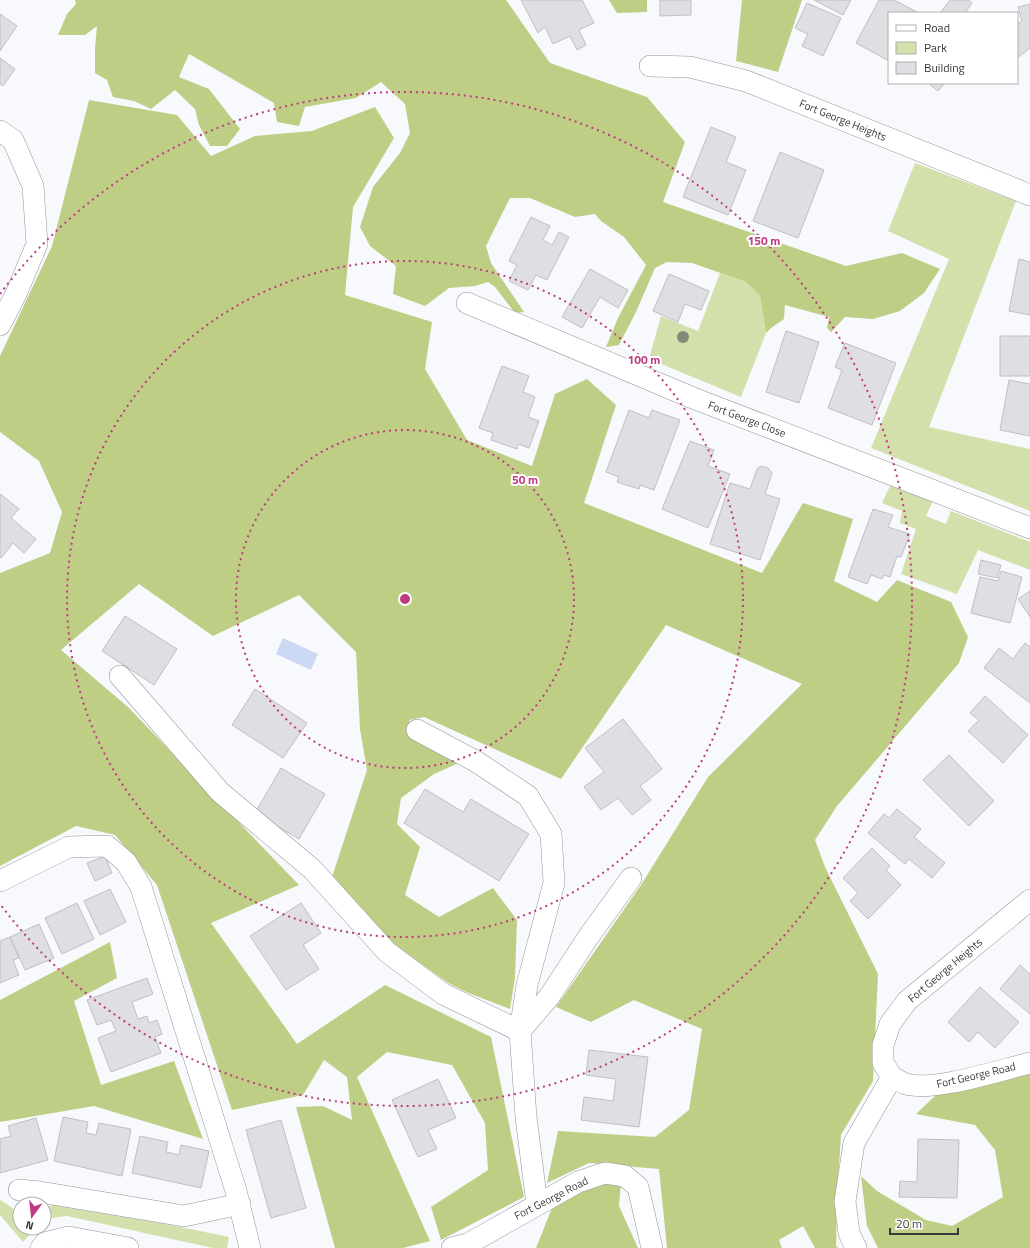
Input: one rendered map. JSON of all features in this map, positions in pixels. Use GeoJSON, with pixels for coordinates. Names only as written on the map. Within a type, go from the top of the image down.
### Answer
{"type":"FeatureCollection","features":[{"type":"Feature","properties":{"kind":"street","name":"Fort George Heights"},"geometry":{"type":"LineString","coordinates":[[650,66],[690,67],[746,81],[1030,195]]}},
{"type":"Feature","properties":{"kind":"street"},"geometry":{"type":"LineString","coordinates":[[0,131],[13,140],[33,186],[37,244],[16,294],[0,325]]}},
{"type":"Feature","properties":{"kind":"street","name":"Fort George Close"},"geometry":{"type":"LineString","coordinates":[[467,303],[693,398],[1030,528]]}},
{"type":"Feature","properties":{"kind":"street"},"geometry":{"type":"LineString","coordinates":[[120,676],[220,792],[312,869],[387,952],[443,994],[520,1031]]}},
{"type":"Feature","properties":{"kind":"street"},"geometry":{"type":"LineString","coordinates":[[417,730],[477,762],[528,796],[551,834],[554,883],[527,986],[520,1031],[526,1117],[537,1204]]}},
{"type":"Feature","properties":{"kind":"street"},"geometry":{"type":"LineString","coordinates":[[0,881],[69,847],[106,846],[126,862],[141,887],[240,1204],[250,1248]]}},
{"type":"Feature","properties":{"kind":"street"},"geometry":{"type":"LineString","coordinates":[[520,1031],[549,997],[589,936],[631,878]]}},
{"type":"Feature","properties":{"kind":"street","name":"Fort George Heights"},"geometry":{"type":"LineString","coordinates":[[892,1077],[884,1063],[883,1045],[890,1024],[907,1001],[1030,900]]}},
{"type":"Feature","properties":{"kind":"street","name":"Fort George Road"},"geometry":{"type":"LineString","coordinates":[[892,1077],[906,1084],[928,1086],[956,1081],[1030,1063]]}},
{"type":"Feature","properties":{"kind":"street"},"geometry":{"type":"LineString","coordinates":[[856,1248],[849,1233],[845,1200],[854,1143],[892,1077]]}},
{"type":"Feature","properties":{"kind":"street","name":"Fort George Road"},"geometry":{"type":"LineString","coordinates":[[452,1248],[468,1244],[578,1182],[605,1173],[626,1176],[638,1187],[652,1248]]}},
{"type":"Feature","properties":{"kind":"street"},"geometry":{"type":"LineString","coordinates":[[19,1190],[40,1192],[184,1216],[240,1204]]}},
{"type":"Feature","properties":{"kind":"street"},"geometry":{"type":"LineString","coordinates":[[41,1248],[46,1243],[69,1237],[128,1248]]}},
{"type":"Feature","properties":{"kind":"green space"},"geometry":{"type":"Polygon","coordinates":[[[75,0],[506,0],[550,63],[647,97],[685,142],[663,202],[846,266],[902,253],[940,269],[924,293],[900,311],[873,319],[845,317],[831,332],[827,328],[829,317],[785,305],[784,319],[766,333],[760,296],[746,282],[692,263],[667,262],[655,268],[636,312],[619,345],[606,347],[618,318],[646,265],[624,237],[601,221],[595,214],[575,217],[530,198],[510,198],[486,246],[491,263],[524,312],[515,313],[495,287],[488,282],[475,286],[449,288],[425,306],[393,294],[396,266],[370,246],[360,227],[373,187],[400,153],[410,133],[405,104],[381,82],[356,98],[305,107],[299,126],[277,122],[274,103],[189,54],[179,77],[209,89],[240,129],[227,146],[210,146],[199,125],[195,109],[175,90],[151,109],[134,101],[113,97],[107,80],[95,73],[97,26],[85,35],[58,35],[67,14],[76,4],[75,0]]]}},
{"type":"Feature","properties":{"kind":"green space"},"geometry":{"type":"Polygon","coordinates":[[[609,0],[647,0],[647,12],[617,13],[609,0]]]}},
{"type":"Feature","properties":{"kind":"green space"},"geometry":{"type":"Polygon","coordinates":[[[742,0],[802,0],[778,72],[736,61],[742,0]]]}},
{"type":"Feature","properties":{"kind":"green space"},"geometry":{"type":"Polygon","coordinates":[[[89,100],[177,115],[211,156],[255,136],[312,131],[375,107],[394,138],[353,207],[345,295],[432,322],[425,369],[467,440],[532,466],[555,394],[587,379],[616,405],[584,503],[762,573],[803,503],[853,519],[834,581],[877,602],[897,580],[951,602],[968,637],[959,663],[837,806],[815,840],[825,867],[878,974],[873,1081],[841,1135],[837,1199],[836,1246],[838,1248],[815,1248],[803,1226],[779,1240],[782,1248],[667,1248],[659,1169],[589,1163],[547,1183],[558,1131],[655,1137],[689,1110],[702,1029],[634,1000],[591,1022],[556,1007],[641,885],[708,777],[802,684],[666,625],[561,779],[424,717],[409,720],[413,738],[461,762],[434,774],[401,798],[397,824],[420,847],[405,895],[439,917],[493,888],[517,920],[515,978],[510,1009],[466,992],[448,983],[392,943],[332,877],[367,770],[360,729],[356,652],[299,595],[213,636],[139,584],[61,650],[128,707],[299,885],[211,923],[297,1044],[385,985],[491,1037],[524,1197],[441,1240],[431,1207],[488,1170],[485,1123],[452,1065],[387,1052],[357,1077],[430,1241],[403,1248],[335,1248],[296,1107],[323,1106],[352,1120],[347,1077],[324,1060],[303,1095],[232,1110],[157,885],[115,835],[76,826],[0,866],[0,573],[50,553],[62,512],[39,461],[0,432],[0,356],[52,246],[89,100]]]}},
{"type":"Feature","properties":{"kind":"green space"},"geometry":{"type":"Polygon","coordinates":[[[915,163],[1016,201],[929,427],[1030,449],[1030,511],[871,448],[949,259],[888,231],[915,163]]]}},
{"type":"Feature","properties":{"kind":"green space"},"geometry":{"type":"Polygon","coordinates":[[[720,273],[746,282],[760,296],[766,333],[741,397],[649,359],[661,316],[698,331],[720,273]]]}},
{"type":"Feature","properties":{"kind":"green space"},"geometry":{"type":"Polygon","coordinates":[[[890,486],[933,501],[926,516],[946,524],[951,511],[1030,542],[1030,570],[978,550],[957,594],[901,574],[916,529],[900,523],[902,511],[882,503],[890,486]]]}},
{"type":"Feature","properties":{"kind":"green space"},"geometry":{"type":"Polygon","coordinates":[[[110,942],[117,978],[74,1001],[101,1085],[174,1061],[203,1139],[94,1106],[0,1122],[0,1000],[110,942]]]}},
{"type":"Feature","properties":{"kind":"green space"},"geometry":{"type":"Polygon","coordinates":[[[1030,1071],[1030,1248],[878,1248],[867,1226],[861,1176],[877,1191],[926,1220],[952,1226],[1003,1197],[995,1150],[975,1125],[916,1114],[936,1095],[1030,1071]]]}},
{"type":"Feature","properties":{"kind":"green space"},"geometry":{"type":"Polygon","coordinates":[[[621,1182],[619,1206],[638,1248],[536,1248],[552,1208],[597,1183],[621,1182]]]}},
{"type":"Feature","properties":{"kind":"green space"},"geometry":{"type":"Polygon","coordinates":[[[1,1200],[12,1208],[12,1229],[0,1215],[1,1200]]]}},
{"type":"Feature","properties":{"kind":"green space"},"geometry":{"type":"Polygon","coordinates":[[[59,1202],[229,1237],[227,1248],[213,1248],[67,1216],[52,1218],[52,1205],[59,1202]]]}},
{"type":"Feature","properties":{"kind":"green space"},"geometry":{"type":"Polygon","coordinates":[[[18,1236],[29,1236],[23,1242],[18,1236]]]}},
{"type":"Feature","properties":{"kind":"water"},"geometry":{"type":"Polygon","coordinates":[[[283,638],[318,654],[311,670],[276,654],[283,638]]]}},
{"type":"Feature","properties":{"kind":"building"},"geometry":{"type":"Polygon","coordinates":[[[521,0],[582,0],[594,23],[579,30],[586,45],[577,50],[570,36],[553,44],[545,27],[538,33],[521,0]]]}},
{"type":"Feature","properties":{"kind":"building"},"geometry":{"type":"Polygon","coordinates":[[[660,0],[691,0],[691,15],[660,16],[660,0]]]}},
{"type":"Feature","properties":{"kind":"building"},"geometry":{"type":"Polygon","coordinates":[[[814,0],[851,0],[843,15],[814,0]]]}},
{"type":"Feature","properties":{"kind":"building"},"geometry":{"type":"Polygon","coordinates":[[[879,0],[894,0],[917,12],[888,12],[888,60],[856,43],[879,0]]]}},
{"type":"Feature","properties":{"kind":"building"},"geometry":{"type":"Polygon","coordinates":[[[950,0],[968,0],[972,3],[966,12],[941,12],[950,0]]]}},
{"type":"Feature","properties":{"kind":"building"},"geometry":{"type":"Polygon","coordinates":[[[807,3],[841,18],[823,56],[802,46],[808,34],[795,28],[807,3]]]}},
{"type":"Feature","properties":{"kind":"building"},"geometry":{"type":"Polygon","coordinates":[[[1030,4],[1030,48],[1018,57],[1018,23],[1022,21],[1018,7],[1030,4]]]}},
{"type":"Feature","properties":{"kind":"building"},"geometry":{"type":"Polygon","coordinates":[[[0,14],[17,26],[0,51],[0,14]]]}},
{"type":"Feature","properties":{"kind":"building"},"geometry":{"type":"Polygon","coordinates":[[[0,58],[15,69],[3,86],[0,84],[0,58]]]}},
{"type":"Feature","properties":{"kind":"building"},"geometry":{"type":"Polygon","coordinates":[[[929,84],[944,84],[938,91],[929,84]]]}},
{"type":"Feature","properties":{"kind":"building"},"geometry":{"type":"Polygon","coordinates":[[[711,127],[736,137],[726,162],[746,170],[728,215],[683,197],[711,127]]]}},
{"type":"Feature","properties":{"kind":"building"},"geometry":{"type":"Polygon","coordinates":[[[780,152],[824,170],[798,238],[753,221],[780,152]]]}},
{"type":"Feature","properties":{"kind":"building"},"geometry":{"type":"Polygon","coordinates":[[[531,217],[550,226],[543,240],[552,245],[559,232],[569,237],[547,280],[536,275],[528,290],[509,281],[517,265],[509,261],[531,217]]]}},
{"type":"Feature","properties":{"kind":"building"},"geometry":{"type":"Polygon","coordinates":[[[1019,259],[1030,262],[1030,315],[1009,311],[1019,259]]]}},
{"type":"Feature","properties":{"kind":"building"},"geometry":{"type":"Polygon","coordinates":[[[590,269],[628,290],[618,308],[600,297],[582,328],[562,317],[590,269]]]}},
{"type":"Feature","properties":{"kind":"building"},"geometry":{"type":"Polygon","coordinates":[[[669,274],[709,291],[701,310],[685,304],[678,322],[653,311],[669,274]]]}},
{"type":"Feature","properties":{"kind":"building"},"geometry":{"type":"Polygon","coordinates":[[[786,331],[819,342],[799,403],[766,392],[786,331]]]}},
{"type":"Feature","properties":{"kind":"building"},"geometry":{"type":"Polygon","coordinates":[[[1000,336],[1030,336],[1030,376],[1000,376],[1000,336]]]}},
{"type":"Feature","properties":{"kind":"building"},"geometry":{"type":"Polygon","coordinates":[[[845,343],[896,363],[872,425],[828,408],[842,370],[835,367],[845,343]]]}},
{"type":"Feature","properties":{"kind":"building"},"geometry":{"type":"Polygon","coordinates":[[[502,366],[529,376],[523,392],[535,397],[528,417],[539,421],[529,448],[518,444],[517,449],[491,440],[493,433],[479,428],[502,366]]]}},
{"type":"Feature","properties":{"kind":"building"},"geometry":{"type":"Polygon","coordinates":[[[1009,380],[1030,384],[1030,436],[1000,430],[1009,380]]]}},
{"type":"Feature","properties":{"kind":"building"},"geometry":{"type":"Polygon","coordinates":[[[629,410],[649,418],[652,410],[680,420],[654,490],[640,485],[639,489],[617,482],[619,477],[606,472],[629,410]]]}},
{"type":"Feature","properties":{"kind":"building"},"geometry":{"type":"Polygon","coordinates":[[[690,441],[714,450],[708,466],[730,474],[708,528],[662,509],[690,441]]]}},
{"type":"Feature","properties":{"kind":"building"},"geometry":{"type":"Polygon","coordinates":[[[761,466],[768,468],[772,473],[765,494],[780,499],[760,560],[710,544],[730,483],[750,489],[757,469],[761,466]]]}},
{"type":"Feature","properties":{"kind":"building"},"geometry":{"type":"Polygon","coordinates":[[[0,494],[19,509],[11,518],[36,539],[24,553],[13,543],[1,558],[0,557],[0,494]]]}},
{"type":"Feature","properties":{"kind":"building"},"geometry":{"type":"Polygon","coordinates":[[[873,509],[893,515],[888,527],[910,534],[901,557],[897,556],[890,577],[884,575],[882,579],[871,575],[867,584],[848,577],[873,509]]]}},
{"type":"Feature","properties":{"kind":"building"},"geometry":{"type":"Polygon","coordinates":[[[981,560],[1001,565],[997,578],[978,574],[981,560]]]}},
{"type":"Feature","properties":{"kind":"building"},"geometry":{"type":"Polygon","coordinates":[[[1001,571],[1022,577],[1010,623],[971,613],[980,577],[998,581],[1001,571]]]}},
{"type":"Feature","properties":{"kind":"building"},"geometry":{"type":"Polygon","coordinates":[[[1030,591],[1030,617],[1018,599],[1030,591]]]}},
{"type":"Feature","properties":{"kind":"building"},"geometry":{"type":"Polygon","coordinates":[[[125,616],[177,649],[154,685],[102,651],[125,616]]]}},
{"type":"Feature","properties":{"kind":"building"},"geometry":{"type":"Polygon","coordinates":[[[1025,643],[1030,647],[1030,703],[984,668],[999,648],[1013,659],[1025,643]]]}},
{"type":"Feature","properties":{"kind":"building"},"geometry":{"type":"Polygon","coordinates":[[[255,689],[307,723],[283,758],[232,725],[255,689]]]}},
{"type":"Feature","properties":{"kind":"building"},"geometry":{"type":"Polygon","coordinates":[[[985,696],[1028,735],[1003,763],[968,731],[979,720],[970,713],[985,696]]]}},
{"type":"Feature","properties":{"kind":"building"},"geometry":{"type":"Polygon","coordinates":[[[623,719],[662,769],[640,786],[651,800],[632,815],[618,798],[601,810],[584,787],[604,772],[585,748],[623,719]]]}},
{"type":"Feature","properties":{"kind":"building"},"geometry":{"type":"Polygon","coordinates":[[[949,755],[994,801],[969,826],[923,780],[949,755]]]}},
{"type":"Feature","properties":{"kind":"building"},"geometry":{"type":"Polygon","coordinates":[[[281,768],[325,794],[299,839],[255,813],[281,768]]]}},
{"type":"Feature","properties":{"kind":"building"},"geometry":{"type":"Polygon","coordinates":[[[425,789],[463,812],[471,799],[529,834],[499,881],[404,823],[425,789]]]}},
{"type":"Feature","properties":{"kind":"building"},"geometry":{"type":"Polygon","coordinates":[[[897,809],[921,829],[914,837],[945,863],[932,878],[909,859],[905,864],[868,833],[884,814],[889,818],[897,809]]]}},
{"type":"Feature","properties":{"kind":"building"},"geometry":{"type":"Polygon","coordinates":[[[872,848],[890,866],[886,870],[901,885],[868,919],[850,901],[858,893],[843,878],[872,848]]]}},
{"type":"Feature","properties":{"kind":"building"},"geometry":{"type":"Polygon","coordinates":[[[105,856],[112,873],[95,881],[87,863],[105,856]]]}},
{"type":"Feature","properties":{"kind":"building"},"geometry":{"type":"Polygon","coordinates":[[[110,889],[126,922],[100,935],[84,901],[110,889]]]}},
{"type":"Feature","properties":{"kind":"building"},"geometry":{"type":"Polygon","coordinates":[[[77,903],[94,939],[62,954],[45,918],[77,903]]]}},
{"type":"Feature","properties":{"kind":"building"},"geometry":{"type":"Polygon","coordinates":[[[301,903],[321,933],[303,945],[319,969],[286,990],[250,936],[301,903]]]}},
{"type":"Feature","properties":{"kind":"building"},"geometry":{"type":"Polygon","coordinates":[[[39,924],[54,958],[25,970],[10,937],[39,924]]]}},
{"type":"Feature","properties":{"kind":"building"},"geometry":{"type":"Polygon","coordinates":[[[10,937],[19,958],[13,960],[19,975],[0,983],[0,941],[10,937]]]}},
{"type":"Feature","properties":{"kind":"building"},"geometry":{"type":"Polygon","coordinates":[[[1020,965],[1030,974],[1030,1014],[1000,989],[1020,965]]]}},
{"type":"Feature","properties":{"kind":"building"},"geometry":{"type":"Polygon","coordinates":[[[147,978],[153,994],[132,1002],[138,1019],[147,1016],[149,1023],[157,1020],[162,1034],[155,1037],[161,1053],[111,1072],[98,1038],[116,1031],[111,1020],[97,1025],[87,1000],[147,978]]]}},
{"type":"Feature","properties":{"kind":"building"},"geometry":{"type":"Polygon","coordinates":[[[980,987],[1019,1022],[995,1048],[978,1032],[969,1042],[948,1022],[980,987]]]}},
{"type":"Feature","properties":{"kind":"building"},"geometry":{"type":"Polygon","coordinates":[[[589,1050],[648,1057],[639,1127],[581,1120],[584,1097],[613,1101],[616,1079],[586,1075],[589,1050]]]}},
{"type":"Feature","properties":{"kind":"building"},"geometry":{"type":"Polygon","coordinates":[[[438,1079],[456,1118],[428,1130],[437,1149],[418,1157],[392,1100],[438,1079]]]}},
{"type":"Feature","properties":{"kind":"building"},"geometry":{"type":"Polygon","coordinates":[[[63,1117],[88,1122],[86,1133],[96,1135],[99,1123],[131,1129],[122,1176],[54,1161],[63,1117]]]}},
{"type":"Feature","properties":{"kind":"building"},"geometry":{"type":"Polygon","coordinates":[[[36,1118],[48,1160],[0,1173],[0,1139],[11,1136],[8,1126],[36,1118]]]}},
{"type":"Feature","properties":{"kind":"building"},"geometry":{"type":"Polygon","coordinates":[[[281,1120],[306,1208],[271,1218],[246,1130],[281,1120]]]}},
{"type":"Feature","properties":{"kind":"building"},"geometry":{"type":"Polygon","coordinates":[[[140,1136],[168,1142],[166,1152],[179,1155],[181,1145],[209,1151],[201,1188],[132,1173],[140,1136]]]}},
{"type":"Feature","properties":{"kind":"building"},"geometry":{"type":"Polygon","coordinates":[[[918,1139],[959,1140],[957,1198],[899,1197],[900,1181],[917,1182],[918,1139]]]}}]}
